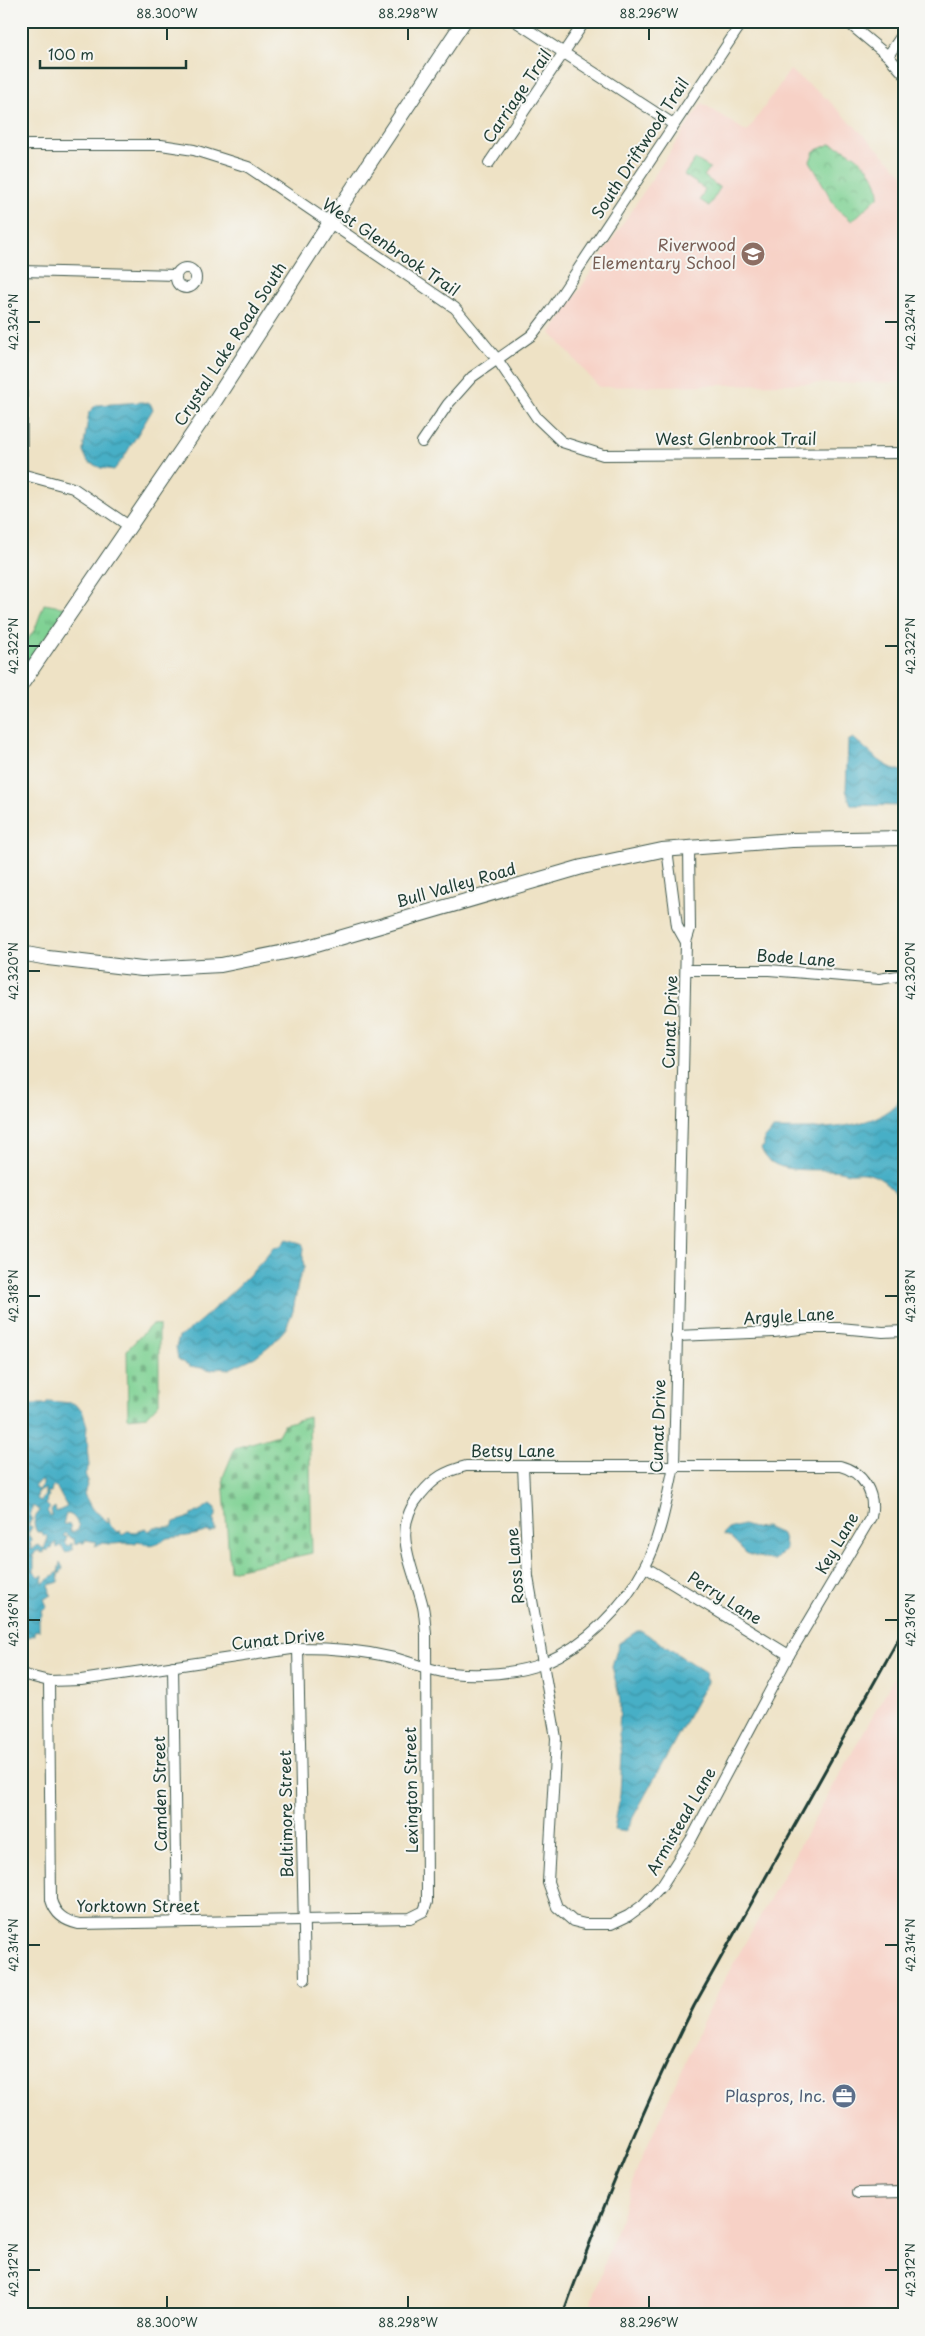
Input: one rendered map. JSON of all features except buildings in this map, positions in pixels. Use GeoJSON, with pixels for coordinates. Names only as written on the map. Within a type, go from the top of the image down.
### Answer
{"type":"FeatureCollection","features":[{"type":"Feature","properties":{"kind":"street","name":"Crystal Lake Road South"},"geometry":{"type":"LineString","coordinates":[[21,685],[209,410],[329,224],[464,21]]}},
{"type":"Feature","properties":{"kind":"street"},"geometry":{"type":"LineString","coordinates":[[515,21],[672,124]]}},
{"type":"Feature","properties":{"kind":"street","name":"Carriage Trail"},"geometry":{"type":"LineString","coordinates":[[489,163],[585,21]]}},
{"type":"Feature","properties":{"kind":"street","name":"South Driftwood Trail"},"geometry":{"type":"LineString","coordinates":[[422,442],[448,404],[472,377],[532,335],[550,313],[672,124],[743,21]]}},
{"type":"Feature","properties":{"kind":"street"},"geometry":{"type":"LineString","coordinates":[[846,21],[888,56],[904,74]]}},
{"type":"Feature","properties":{"kind":"street"},"geometry":{"type":"LineString","coordinates":[[888,56],[904,32]]}},
{"type":"Feature","properties":{"kind":"street","name":"West Glenbrook Trail"},"geometry":{"type":"LineString","coordinates":[[21,145],[161,145],[194,150],[248,167],[329,224],[455,308],[498,359],[537,418],[562,442],[603,455],[904,453]]}},
{"type":"Feature","properties":{"kind":"street"},"geometry":{"type":"LineString","coordinates":[[21,271],[176,275]]}},
{"type":"Feature","properties":{"kind":"street"},"geometry":{"type":"LineString","coordinates":[[21,322],[22,474],[73,488],[129,526]]}},
{"type":"Feature","properties":{"kind":"street","name":"Bull Valley Road"},"geometry":{"type":"LineString","coordinates":[[21,953],[142,969],[221,966],[305,948],[582,867],[667,849],[792,840],[904,838]]}},
{"type":"Feature","properties":{"kind":"street","name":"Cunat Drive"},"geometry":{"type":"LineString","coordinates":[[21,1674],[49,1681],[81,1680],[298,1648],[347,1648],[449,1673],[486,1674],[542,1663],[559,1655],[600,1626],[628,1594],[645,1567],[664,1513],[674,1466],[686,942],[690,929],[689,846]]}},
{"type":"Feature","properties":{"kind":"street","name":"Cunat Drive"},"geometry":{"type":"LineString","coordinates":[[667,849],[677,926],[686,942]]}},
{"type":"Feature","properties":{"kind":"street","name":"Bode Lane"},"geometry":{"type":"LineString","coordinates":[[686,970],[769,970],[879,979],[904,975]]}},
{"type":"Feature","properties":{"kind":"street","name":"Argyle Lane"},"geometry":{"type":"LineString","coordinates":[[676,1336],[774,1332],[808,1328],[904,1331]]}},
{"type":"Feature","properties":{"kind":"street","name":"Betsy Lane"},"geometry":{"type":"LineString","coordinates":[[425,1667],[424,1607],[405,1545],[406,1520],[416,1499],[433,1480],[446,1471],[466,1466],[674,1466]]}},
{"type":"Feature","properties":{"kind":"street","name":"Ross Lane"},"geometry":{"type":"LineString","coordinates":[[523,1466],[528,1577],[542,1663]]}},
{"type":"Feature","properties":{"kind":"street","name":"Key Lane"},"geometry":{"type":"LineString","coordinates":[[674,1466],[840,1466],[852,1469],[862,1478],[872,1501],[871,1517],[789,1656]]}},
{"type":"Feature","properties":{"kind":"street","name":"Perry Lane"},"geometry":{"type":"LineString","coordinates":[[645,1567],[789,1656]]}},
{"type":"Feature","properties":{"kind":"street","name":"Baltimore Street"},"geometry":{"type":"LineString","coordinates":[[298,1648],[305,1979]]}},
{"type":"Feature","properties":{"kind":"street","name":"Armistead Lane"},"geometry":{"type":"LineString","coordinates":[[542,1663],[554,1724],[556,1752],[548,1882],[557,1907],[564,1915],[573,1921],[597,1925],[611,1924],[634,1913],[662,1885],[692,1838],[789,1656]]}},
{"type":"Feature","properties":{"kind":"street","name":"Camden Street"},"geometry":{"type":"LineString","coordinates":[[173,1666],[177,1922]]}},
{"type":"Feature","properties":{"kind":"street","name":"Lexington Street"},"geometry":{"type":"LineString","coordinates":[[424,1911],[428,1891],[425,1667]]}},
{"type":"Feature","properties":{"kind":"street","name":"Yorktown Street"},"geometry":{"type":"LineString","coordinates":[[49,1681],[51,1900],[53,1908],[67,1921],[79,1924],[404,1920],[424,1911]]}},
{"type":"Feature","properties":{"kind":"street"},"geometry":{"type":"LineString","coordinates":[[858,2193],[904,2192]]}},
{"type":"Feature","properties":{"kind":"shaded area","name":"Riverwood Elementary School"},"geometry":{"type":"Polygon","coordinates":[[[790,70],[826,98],[904,175],[904,382],[599,387],[551,333],[702,103],[747,132],[790,70]]]}},
{"type":"Feature","properties":{"kind":"shaded area"},"geometry":{"type":"Polygon","coordinates":[[[904,1660],[904,2315],[587,2315],[637,2169],[713,2000],[904,1660]]]}},
{"type":"Feature","properties":{"kind":"green space"},"geometry":{"type":"Polygon","coordinates":[[[830,144],[847,151],[863,163],[875,178],[878,187],[879,196],[852,221],[836,208],[810,161],[814,151],[830,144]]]}},
{"type":"Feature","properties":{"kind":"green space"},"geometry":{"type":"Polygon","coordinates":[[[695,159],[710,168],[704,176],[720,188],[709,206],[700,200],[705,189],[684,175],[695,159]]]}},
{"type":"Feature","properties":{"kind":"green space"},"geometry":{"type":"Polygon","coordinates":[[[44,604],[67,608],[21,671],[21,649],[35,629],[44,604]]]}},
{"type":"Feature","properties":{"kind":"green space"},"geometry":{"type":"Polygon","coordinates":[[[152,1324],[159,1325],[159,1403],[147,1416],[128,1418],[127,1350],[152,1324]]]}},
{"type":"Feature","properties":{"kind":"green space"},"geometry":{"type":"Polygon","coordinates":[[[309,1417],[312,1553],[230,1571],[223,1477],[235,1448],[278,1435],[284,1424],[309,1417]]]}},
{"type":"Feature","properties":{"kind":"water"},"geometry":{"type":"Polygon","coordinates":[[[150,403],[153,409],[114,470],[101,468],[88,462],[83,451],[89,412],[96,405],[150,403]]]}},
{"type":"Feature","properties":{"kind":"water"},"geometry":{"type":"Polygon","coordinates":[[[853,738],[889,767],[904,771],[904,806],[851,805],[846,790],[848,741],[853,738]]]}},
{"type":"Feature","properties":{"kind":"water"},"geometry":{"type":"Polygon","coordinates":[[[904,1090],[904,1206],[888,1185],[871,1174],[787,1168],[776,1165],[767,1158],[761,1148],[764,1146],[764,1138],[773,1129],[826,1128],[866,1121],[883,1114],[896,1104],[904,1090]]]}},
{"type":"Feature","properties":{"kind":"water"},"geometry":{"type":"Polygon","coordinates":[[[287,1239],[302,1243],[304,1248],[304,1268],[299,1279],[293,1311],[286,1328],[274,1342],[255,1357],[229,1369],[218,1368],[212,1370],[190,1366],[178,1359],[176,1347],[179,1337],[230,1294],[259,1265],[273,1247],[280,1246],[287,1239]]]}},
{"type":"Feature","properties":{"kind":"water"},"geometry":{"type":"Polygon","coordinates":[[[48,1401],[73,1403],[82,1410],[87,1426],[86,1439],[89,1446],[87,1447],[89,1466],[85,1474],[88,1481],[84,1494],[92,1509],[103,1517],[106,1523],[108,1522],[108,1517],[110,1525],[117,1532],[121,1531],[120,1533],[123,1535],[127,1531],[135,1532],[145,1528],[149,1531],[154,1527],[172,1527],[174,1522],[187,1518],[211,1504],[216,1508],[216,1516],[214,1519],[215,1530],[209,1533],[207,1531],[167,1538],[154,1544],[147,1545],[137,1541],[136,1544],[103,1543],[95,1546],[97,1542],[86,1540],[84,1543],[77,1543],[75,1545],[74,1539],[70,1538],[66,1533],[63,1536],[67,1537],[65,1543],[68,1546],[72,1543],[74,1549],[66,1553],[61,1546],[57,1548],[56,1542],[51,1549],[50,1546],[48,1550],[43,1550],[43,1553],[40,1550],[35,1552],[32,1555],[34,1571],[40,1577],[43,1575],[42,1584],[58,1572],[60,1562],[63,1568],[60,1574],[59,1571],[58,1573],[59,1582],[49,1585],[52,1595],[44,1599],[47,1606],[41,1611],[39,1631],[35,1630],[35,1635],[29,1637],[21,1636],[21,1595],[23,1593],[21,1579],[21,1404],[45,1404],[48,1401]],[[43,1481],[38,1482],[34,1487],[38,1490],[43,1485],[43,1481]],[[54,1486],[51,1492],[47,1492],[49,1496],[47,1497],[46,1504],[50,1508],[47,1511],[50,1516],[52,1515],[51,1510],[55,1507],[56,1512],[67,1507],[58,1490],[54,1486]],[[45,1488],[42,1491],[38,1490],[37,1499],[41,1501],[45,1495],[45,1488]],[[33,1506],[30,1514],[32,1519],[28,1525],[32,1527],[28,1534],[33,1540],[30,1543],[32,1550],[38,1545],[44,1549],[48,1538],[42,1532],[37,1532],[35,1529],[34,1520],[40,1511],[33,1506]],[[66,1514],[63,1524],[70,1525],[71,1532],[78,1530],[79,1526],[74,1518],[66,1514]]]}},
{"type":"Feature","properties":{"kind":"water"},"geometry":{"type":"Polygon","coordinates":[[[743,1525],[753,1528],[766,1527],[782,1534],[786,1549],[774,1561],[747,1554],[730,1537],[723,1534],[728,1529],[743,1525]]]}},
{"type":"Feature","properties":{"kind":"water"},"geometry":{"type":"Polygon","coordinates":[[[637,1631],[642,1631],[705,1672],[707,1682],[625,1832],[614,1830],[620,1794],[622,1754],[619,1734],[620,1700],[612,1666],[619,1643],[637,1631]]]}},
{"type":"Feature","properties":{"kind":"railway"},"geometry":{"type":"LineString","coordinates":[[563,2315],[592,2236],[624,2158],[694,2006],[904,1629]]}},
{"type":"Feature","properties":{"kind":"place","name":"Riverwood Elementary School"},"geometry":{"type":"Point","coordinates":[753,254]}},
{"type":"Feature","properties":{"kind":"place","name":"Plaspros, Inc."},"geometry":{"type":"Point","coordinates":[844,2096]}}]}
